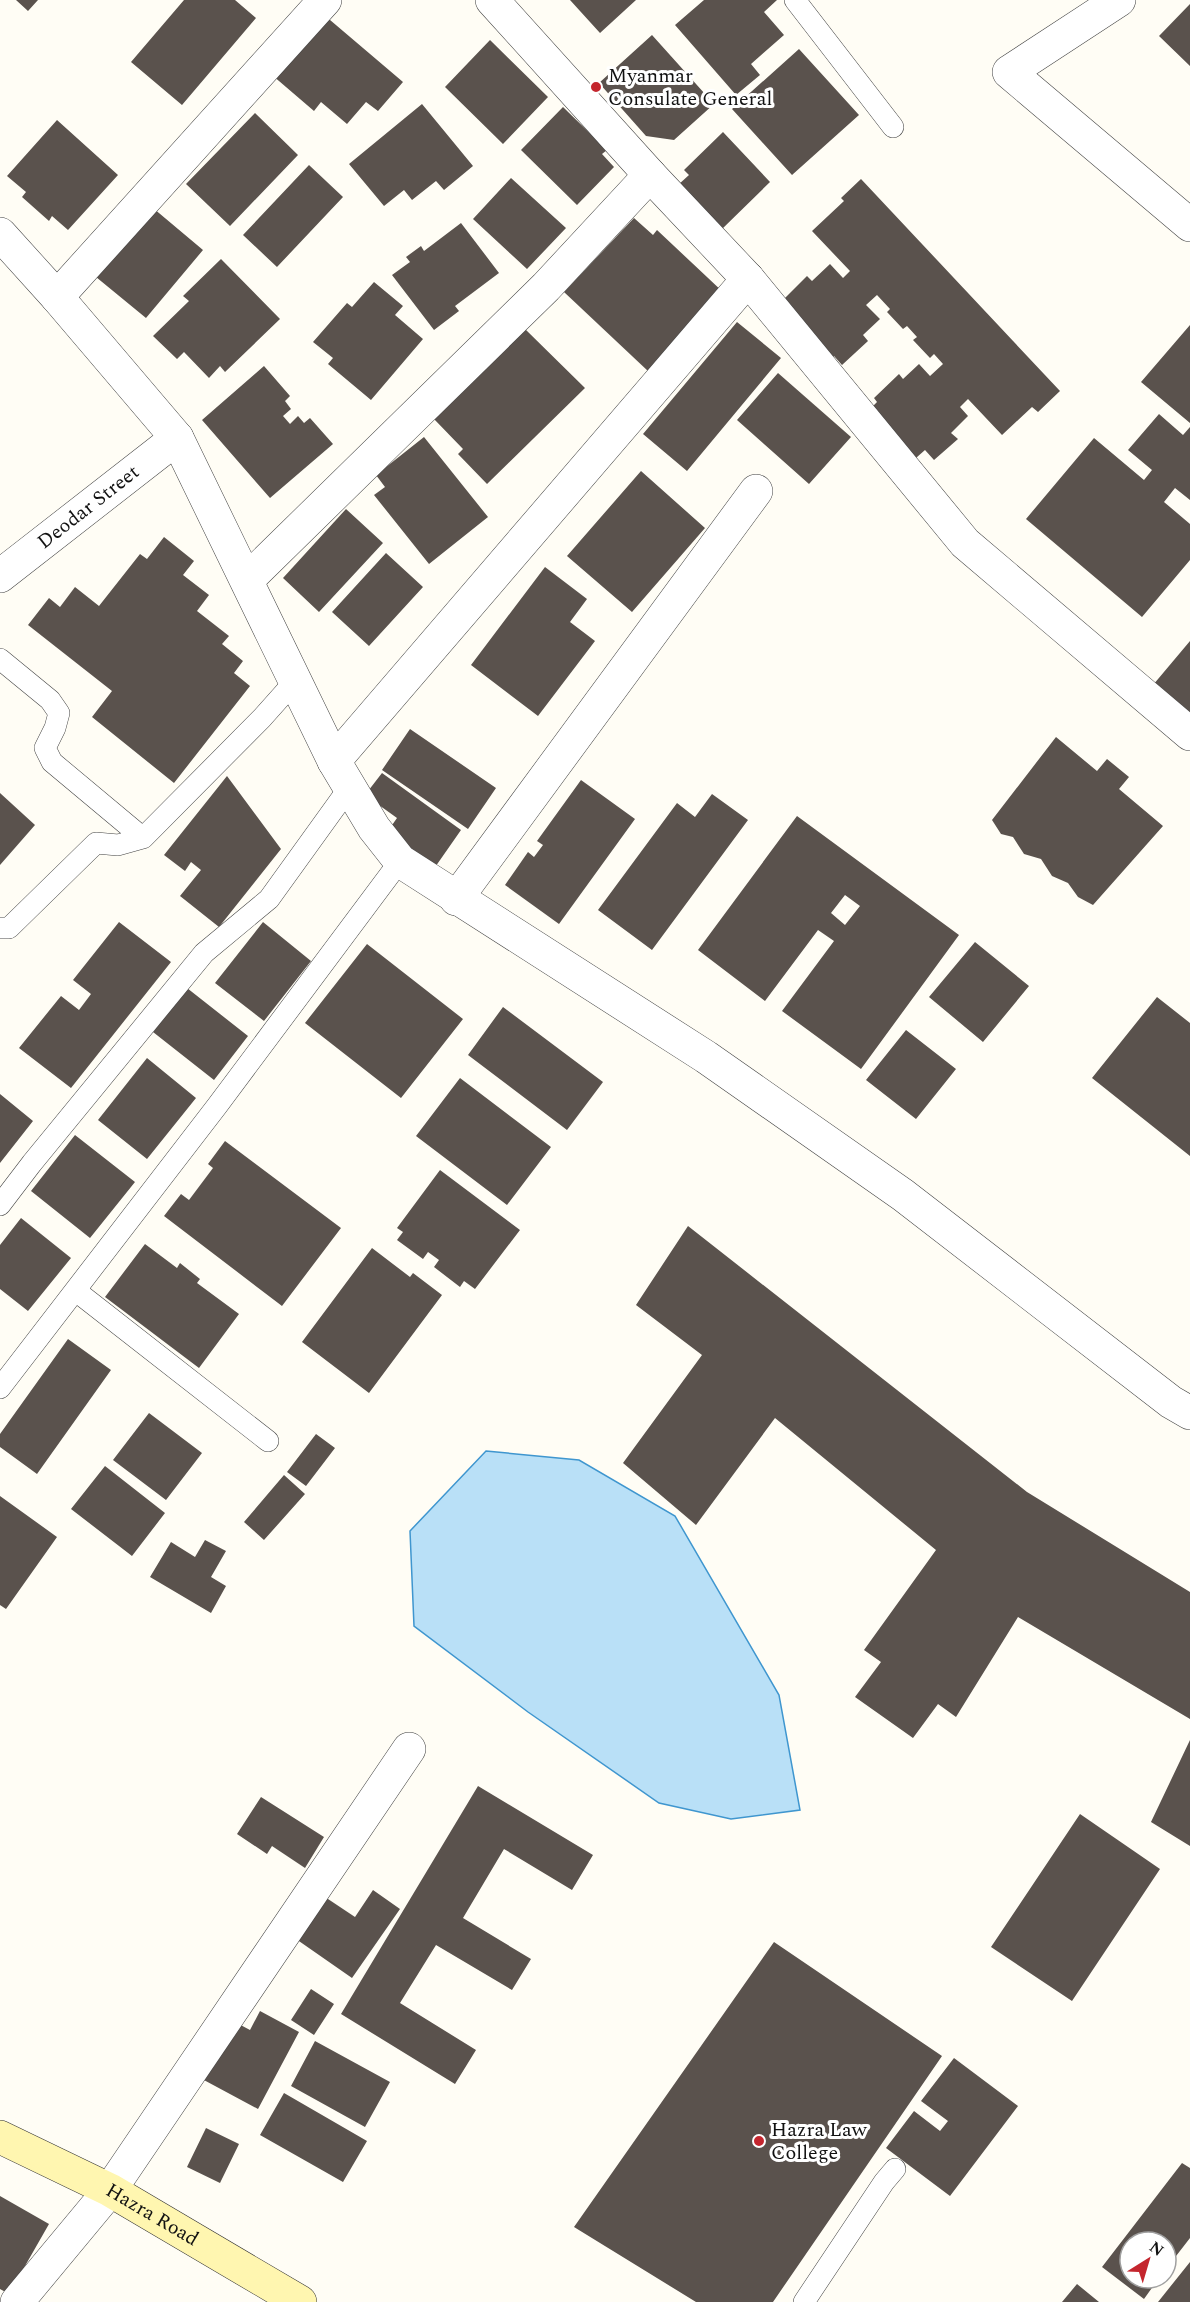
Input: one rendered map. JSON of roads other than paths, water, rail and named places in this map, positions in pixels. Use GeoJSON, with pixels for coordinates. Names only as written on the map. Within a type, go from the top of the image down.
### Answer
{"type":"FeatureCollection","features":[{"type":"Feature","properties":{"kind":"main road","name":"Hazra Road"},"geometry":{"type":"LineString","coordinates":[[0,2137],[110,2190],[300,2302]]}},
{"type":"Feature","properties":{"kind":"street"},"geometry":{"type":"LineString","coordinates":[[57,297],[325,0]]}},
{"type":"Feature","properties":{"kind":"street"},"geometry":{"type":"LineString","coordinates":[[492,0],[650,175],[748,279],[965,543],[1190,734]]}},
{"type":"Feature","properties":{"kind":"street"},"geometry":{"type":"LineString","coordinates":[[1119,0],[1009,72],[1190,225]]}},
{"type":"Feature","properties":{"kind":"street"},"geometry":{"type":"LineString","coordinates":[[247,580],[546,287],[650,175]]}},
{"type":"Feature","properties":{"kind":"street"},"geometry":{"type":"LineString","coordinates":[[0,234],[177,438],[341,775],[374,828],[400,861],[706,1058],[903,1195],[1171,1402],[1190,1413]]}},
{"type":"Feature","properties":{"kind":"street"},"geometry":{"type":"LineString","coordinates":[[341,775],[748,279]]}},
{"type":"Feature","properties":{"kind":"street","name":"Deodar Street"},"geometry":{"type":"LineString","coordinates":[[0,576],[177,438]]}},
{"type":"Feature","properties":{"kind":"street"},"geometry":{"type":"LineString","coordinates":[[456,899],[756,491]]}},
{"type":"Feature","properties":{"kind":"street"},"geometry":{"type":"LineString","coordinates":[[32,2297],[110,2190],[409,1749]]}},
{"type":"Feature","properties":{"kind":"lane"},"geometry":{"type":"LineString","coordinates":[[795,0],[892,127]]}},
{"type":"Feature","properties":{"kind":"lane"},"geometry":{"type":"LineString","coordinates":[[0,659],[50,700],[58,713],[55,728],[45,748],[52,762],[143,838]]}},
{"type":"Feature","properties":{"kind":"lane"},"geometry":{"type":"LineString","coordinates":[[0,928],[9,928],[96,843],[118,845],[143,838],[262,718],[295,681]]}},
{"type":"Feature","properties":{"kind":"lane"},"geometry":{"type":"LineString","coordinates":[[0,1205],[204,953],[269,899],[341,775]]}},
{"type":"Feature","properties":{"kind":"lane"},"geometry":{"type":"LineString","coordinates":[[0,1388],[76,1292],[400,861]]}},
{"type":"Feature","properties":{"kind":"lane"},"geometry":{"type":"LineString","coordinates":[[76,1292],[267,1442]]}},
{"type":"Feature","properties":{"kind":"lane"},"geometry":{"type":"LineString","coordinates":[[804,2302],[895,2169]]}},
{"type":"Feature","properties":{"kind":"water"},"geometry":{"type":"Polygon","coordinates":[[[486,1451],[579,1460],[675,1516],[779,1695],[800,1810],[731,1819],[659,1803],[528,1712],[414,1626],[410,1531],[486,1451]]]}},
{"type":"Feature","properties":{"kind":"place","name":"Myanmar Consulate General"},"geometry":{"type":"Point","coordinates":[596,87]}},
{"type":"Feature","properties":{"kind":"place","name":"Hazra Law College"},"geometry":{"type":"Point","coordinates":[759,2141]}}]}
